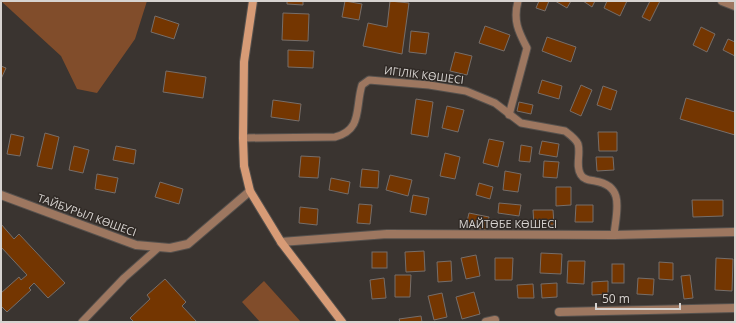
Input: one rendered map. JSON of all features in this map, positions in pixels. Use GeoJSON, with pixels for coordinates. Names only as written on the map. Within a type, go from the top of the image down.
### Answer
{"type":"FeatureCollection","features":[{"type":"Feature","properties":{"kind":"main road"},"geometry":{"type":"LineString","coordinates":[[253,1],[244,62],[244,166],[250,191],[281,242],[342,322]]}},
{"type":"Feature","properties":{"kind":"street"},"geometry":{"type":"LineString","coordinates":[[722,1],[735,6]]}},
{"type":"Feature","properties":{"kind":"street","name":"ТАЙБУРЫЛ КӨШЕСІ"},"geometry":{"type":"LineString","coordinates":[[1,195],[136,245],[170,248],[188,244],[250,191]]}},
{"type":"Feature","properties":{"kind":"street","name":"МАЙТӨБЕ КӨШЕСІ"},"geometry":{"type":"LineString","coordinates":[[281,242],[388,234],[614,235],[735,232]]}},
{"type":"Feature","properties":{"kind":"street"},"geometry":{"type":"LineString","coordinates":[[559,312],[735,308]]}},
{"type":"Feature","properties":{"kind":"street"},"geometry":{"type":"LineString","coordinates":[[486,322],[495,320]]}},
{"type":"Feature","properties":{"kind":"lane"},"geometry":{"type":"LineString","coordinates":[[509,115],[527,48],[516,27],[515,16],[518,1]]}},
{"type":"Feature","properties":{"kind":"lane","name":"ИГІЛІК КӨШЕСІ"},"geometry":{"type":"LineString","coordinates":[[243,138],[335,137],[349,132],[354,123],[362,85],[369,80],[429,85],[466,91],[495,102],[509,115],[521,123],[565,131],[571,136],[578,144],[579,170],[581,176],[586,180],[603,182],[611,186],[617,195],[614,235]]}},
{"type":"Feature","properties":{"kind":"lane"},"geometry":{"type":"LineString","coordinates":[[82,322],[124,278],[158,248]]}},
{"type":"Feature","properties":{"kind":"shaded area"},"geometry":{"type":"Polygon","coordinates":[[[1,1],[147,1],[135,39],[97,93],[77,89],[61,56],[1,1]]]}},
{"type":"Feature","properties":{"kind":"shaded area"},"geometry":{"type":"Polygon","coordinates":[[[264,281],[301,322],[260,322],[242,302],[264,281]]]}},
{"type":"Feature","properties":{"kind":"building"},"geometry":{"type":"Polygon","coordinates":[[[287,1],[303,1],[303,5],[287,4],[287,1]]]}},
{"type":"Feature","properties":{"kind":"building"},"geometry":{"type":"Polygon","coordinates":[[[345,1],[362,4],[359,20],[342,17],[345,1]]]}},
{"type":"Feature","properties":{"kind":"building"},"geometry":{"type":"Polygon","coordinates":[[[390,1],[409,3],[402,54],[363,46],[368,23],[387,27],[390,1]]]}},
{"type":"Feature","properties":{"kind":"building"},"geometry":{"type":"Polygon","coordinates":[[[539,1],[549,1],[545,11],[536,8],[539,1]]]}},
{"type":"Feature","properties":{"kind":"building"},"geometry":{"type":"Polygon","coordinates":[[[555,1],[571,1],[567,8],[555,1]]]}},
{"type":"Feature","properties":{"kind":"building"},"geometry":{"type":"Polygon","coordinates":[[[583,1],[595,1],[592,7],[583,1]]]}},
{"type":"Feature","properties":{"kind":"building"},"geometry":{"type":"Polygon","coordinates":[[[607,1],[627,1],[620,16],[604,8],[607,1]]]}},
{"type":"Feature","properties":{"kind":"building"},"geometry":{"type":"Polygon","coordinates":[[[650,1],[660,1],[650,21],[642,17],[650,1]]]}},
{"type":"Feature","properties":{"kind":"building"},"geometry":{"type":"Polygon","coordinates":[[[283,13],[309,14],[308,41],[282,40],[283,13]]]}},
{"type":"Feature","properties":{"kind":"building"},"geometry":{"type":"Polygon","coordinates":[[[155,16],[179,24],[174,39],[151,32],[155,16]]]}},
{"type":"Feature","properties":{"kind":"building"},"geometry":{"type":"Polygon","coordinates":[[[485,26],[510,35],[504,51],[479,43],[485,26]]]}},
{"type":"Feature","properties":{"kind":"building"},"geometry":{"type":"Polygon","coordinates":[[[701,27],[715,34],[707,52],[693,45],[701,27]]]}},
{"type":"Feature","properties":{"kind":"building"},"geometry":{"type":"Polygon","coordinates":[[[411,31],[429,33],[426,54],[409,52],[411,31]]]}},
{"type":"Feature","properties":{"kind":"building"},"geometry":{"type":"Polygon","coordinates":[[[547,37],[576,47],[571,62],[542,51],[547,37]]]}},
{"type":"Feature","properties":{"kind":"building"},"geometry":{"type":"Polygon","coordinates":[[[728,39],[735,42],[735,56],[723,50],[728,39]]]}},
{"type":"Feature","properties":{"kind":"building"},"geometry":{"type":"Polygon","coordinates":[[[288,50],[314,51],[313,68],[288,67],[288,50]]]}},
{"type":"Feature","properties":{"kind":"building"},"geometry":{"type":"Polygon","coordinates":[[[455,52],[472,56],[467,75],[450,71],[455,52]]]}},
{"type":"Feature","properties":{"kind":"building"},"geometry":{"type":"Polygon","coordinates":[[[1,66],[6,68],[1,79],[1,66]]]}},
{"type":"Feature","properties":{"kind":"building"},"geometry":{"type":"Polygon","coordinates":[[[166,71],[206,77],[203,98],[163,92],[166,71]]]}},
{"type":"Feature","properties":{"kind":"building"},"geometry":{"type":"Polygon","coordinates":[[[542,80],[562,86],[559,99],[538,93],[542,80]]]}},
{"type":"Feature","properties":{"kind":"building"},"geometry":{"type":"Polygon","coordinates":[[[581,85],[592,90],[581,116],[570,111],[581,85]]]}},
{"type":"Feature","properties":{"kind":"building"},"geometry":{"type":"Polygon","coordinates":[[[603,86],[617,91],[611,110],[597,105],[603,86]]]}},
{"type":"Feature","properties":{"kind":"building"},"geometry":{"type":"Polygon","coordinates":[[[686,98],[735,112],[735,135],[680,119],[686,98]]]}},
{"type":"Feature","properties":{"kind":"building"},"geometry":{"type":"Polygon","coordinates":[[[416,99],[433,102],[428,137],[411,134],[416,99]]]}},
{"type":"Feature","properties":{"kind":"building"},"geometry":{"type":"Polygon","coordinates":[[[273,100],[301,104],[299,121],[271,117],[273,100]]]}},
{"type":"Feature","properties":{"kind":"building"},"geometry":{"type":"Polygon","coordinates":[[[519,102],[533,105],[531,114],[517,111],[519,102]]]}},
{"type":"Feature","properties":{"kind":"building"},"geometry":{"type":"Polygon","coordinates":[[[447,106],[464,110],[458,132],[442,128],[447,106]]]}},
{"type":"Feature","properties":{"kind":"building"},"geometry":{"type":"Polygon","coordinates":[[[598,132],[617,132],[617,151],[599,151],[598,132]]]}},
{"type":"Feature","properties":{"kind":"building"},"geometry":{"type":"Polygon","coordinates":[[[45,133],[59,137],[52,169],[37,166],[45,133]]]}},
{"type":"Feature","properties":{"kind":"building"},"geometry":{"type":"Polygon","coordinates":[[[11,134],[24,137],[20,156],[7,154],[11,134]]]}},
{"type":"Feature","properties":{"kind":"building"},"geometry":{"type":"Polygon","coordinates":[[[489,139],[504,142],[498,167],[483,163],[489,139]]]}},
{"type":"Feature","properties":{"kind":"building"},"geometry":{"type":"Polygon","coordinates":[[[542,141],[559,144],[557,157],[539,154],[542,141]]]}},
{"type":"Feature","properties":{"kind":"building"},"geometry":{"type":"Polygon","coordinates":[[[521,145],[532,147],[530,162],[519,161],[521,145]]]}},
{"type":"Feature","properties":{"kind":"building"},"geometry":{"type":"Polygon","coordinates":[[[74,146],[89,150],[83,173],[69,170],[74,146]]]}},
{"type":"Feature","properties":{"kind":"building"},"geometry":{"type":"Polygon","coordinates":[[[116,146],[136,150],[134,164],[113,160],[116,146]]]}},
{"type":"Feature","properties":{"kind":"building"},"geometry":{"type":"Polygon","coordinates":[[[445,153],[460,157],[455,179],[440,176],[445,153]]]}},
{"type":"Feature","properties":{"kind":"building"},"geometry":{"type":"Polygon","coordinates":[[[301,156],[320,157],[318,178],[299,177],[301,156]]]}},
{"type":"Feature","properties":{"kind":"building"},"geometry":{"type":"Polygon","coordinates":[[[596,157],[613,157],[614,170],[597,171],[596,157]]]}},
{"type":"Feature","properties":{"kind":"building"},"geometry":{"type":"Polygon","coordinates":[[[544,161],[559,162],[557,178],[543,177],[544,161]]]}},
{"type":"Feature","properties":{"kind":"building"},"geometry":{"type":"Polygon","coordinates":[[[362,169],[379,171],[378,188],[360,187],[362,169]]]}},
{"type":"Feature","properties":{"kind":"building"},"geometry":{"type":"Polygon","coordinates":[[[505,171],[521,174],[518,192],[503,190],[505,171]]]}},
{"type":"Feature","properties":{"kind":"building"},"geometry":{"type":"Polygon","coordinates":[[[97,174],[118,178],[115,193],[95,189],[97,174]]]}},
{"type":"Feature","properties":{"kind":"building"},"geometry":{"type":"Polygon","coordinates":[[[390,175],[412,180],[408,196],[386,190],[390,175]]]}},
{"type":"Feature","properties":{"kind":"building"},"geometry":{"type":"Polygon","coordinates":[[[331,178],[350,182],[348,194],[329,190],[331,178]]]}},
{"type":"Feature","properties":{"kind":"building"},"geometry":{"type":"Polygon","coordinates":[[[160,182],[183,189],[179,204],[155,197],[160,182]]]}},
{"type":"Feature","properties":{"kind":"building"},"geometry":{"type":"Polygon","coordinates":[[[479,183],[493,187],[490,199],[476,195],[479,183]]]}},
{"type":"Feature","properties":{"kind":"building"},"geometry":{"type":"Polygon","coordinates":[[[556,187],[571,187],[571,205],[556,206],[556,187]]]}},
{"type":"Feature","properties":{"kind":"building"},"geometry":{"type":"Polygon","coordinates":[[[413,195],[429,198],[426,215],[410,212],[413,195]]]}},
{"type":"Feature","properties":{"kind":"building"},"geometry":{"type":"Polygon","coordinates":[[[692,200],[723,200],[723,216],[693,217],[692,200]]]}},
{"type":"Feature","properties":{"kind":"building"},"geometry":{"type":"Polygon","coordinates":[[[499,203],[521,205],[519,216],[498,213],[499,203]]]}},
{"type":"Feature","properties":{"kind":"building"},"geometry":{"type":"Polygon","coordinates":[[[359,204],[372,205],[370,224],[357,223],[359,204]]]}},
{"type":"Feature","properties":{"kind":"building"},"geometry":{"type":"Polygon","coordinates":[[[576,205],[593,205],[593,222],[575,222],[576,205]]]}},
{"type":"Feature","properties":{"kind":"building"},"geometry":{"type":"Polygon","coordinates":[[[300,207],[318,209],[317,225],[299,223],[300,207]]]}},
{"type":"Feature","properties":{"kind":"building"},"geometry":{"type":"Polygon","coordinates":[[[533,210],[553,210],[554,225],[534,225],[533,210]]]}},
{"type":"Feature","properties":{"kind":"building"},"geometry":{"type":"Polygon","coordinates":[[[469,213],[489,217],[486,230],[466,226],[469,213]]]}},
{"type":"Feature","properties":{"kind":"building"},"geometry":{"type":"Polygon","coordinates":[[[1,224],[14,239],[19,234],[65,283],[48,298],[34,283],[29,288],[31,290],[7,312],[1,306],[1,293],[19,277],[21,280],[27,275],[1,247],[1,224]]]}},
{"type":"Feature","properties":{"kind":"building"},"geometry":{"type":"Polygon","coordinates":[[[424,251],[425,271],[406,272],[405,252],[424,251]]]}},
{"type":"Feature","properties":{"kind":"building"},"geometry":{"type":"Polygon","coordinates":[[[372,252],[387,252],[387,268],[372,268],[372,252]]]}},
{"type":"Feature","properties":{"kind":"building"},"geometry":{"type":"Polygon","coordinates":[[[541,253],[562,254],[561,274],[540,273],[541,253]]]}},
{"type":"Feature","properties":{"kind":"building"},"geometry":{"type":"Polygon","coordinates":[[[476,255],[480,276],[466,279],[461,258],[476,255]]]}},
{"type":"Feature","properties":{"kind":"building"},"geometry":{"type":"Polygon","coordinates":[[[495,258],[513,258],[512,280],[495,280],[495,258]]]}},
{"type":"Feature","properties":{"kind":"building"},"geometry":{"type":"Polygon","coordinates":[[[716,258],[733,259],[732,291],[715,290],[716,258]]]}},
{"type":"Feature","properties":{"kind":"building"},"geometry":{"type":"Polygon","coordinates":[[[451,261],[452,281],[438,282],[437,262],[451,261]]]}},
{"type":"Feature","properties":{"kind":"building"},"geometry":{"type":"Polygon","coordinates":[[[568,261],[585,261],[584,284],[567,283],[568,261]]]}},
{"type":"Feature","properties":{"kind":"building"},"geometry":{"type":"Polygon","coordinates":[[[659,262],[673,263],[673,280],[659,279],[659,262]]]}},
{"type":"Feature","properties":{"kind":"building"},"geometry":{"type":"Polygon","coordinates":[[[612,264],[624,264],[624,283],[612,283],[612,264]]]}},
{"type":"Feature","properties":{"kind":"building"},"geometry":{"type":"Polygon","coordinates":[[[395,275],[411,275],[410,297],[395,297],[395,275]]]}},
{"type":"Feature","properties":{"kind":"building"},"geometry":{"type":"Polygon","coordinates":[[[690,275],[693,298],[684,299],[681,276],[690,275]]]}},
{"type":"Feature","properties":{"kind":"building"},"geometry":{"type":"Polygon","coordinates":[[[384,278],[386,298],[372,299],[370,280],[384,278]]]}},
{"type":"Feature","properties":{"kind":"building"},"geometry":{"type":"Polygon","coordinates":[[[638,278],[654,279],[653,295],[637,294],[638,278]]]}},
{"type":"Feature","properties":{"kind":"building"},"geometry":{"type":"Polygon","coordinates":[[[165,279],[186,302],[182,306],[197,322],[134,322],[130,318],[150,299],[147,295],[165,279]]]}},
{"type":"Feature","properties":{"kind":"building"},"geometry":{"type":"Polygon","coordinates":[[[608,281],[608,294],[592,295],[592,282],[608,281]]]}},
{"type":"Feature","properties":{"kind":"building"},"geometry":{"type":"Polygon","coordinates":[[[557,283],[557,297],[542,298],[541,284],[557,283]]]}},
{"type":"Feature","properties":{"kind":"building"},"geometry":{"type":"Polygon","coordinates":[[[533,284],[534,298],[518,298],[517,285],[533,284]]]}},
{"type":"Feature","properties":{"kind":"building"},"geometry":{"type":"Polygon","coordinates":[[[474,292],[480,314],[462,319],[456,297],[474,292]]]}},
{"type":"Feature","properties":{"kind":"building"},"geometry":{"type":"Polygon","coordinates":[[[442,293],[447,317],[434,320],[428,296],[442,293]]]}},
{"type":"Feature","properties":{"kind":"building"},"geometry":{"type":"Polygon","coordinates":[[[421,316],[422,322],[400,322],[399,319],[421,316]]]}}]}
